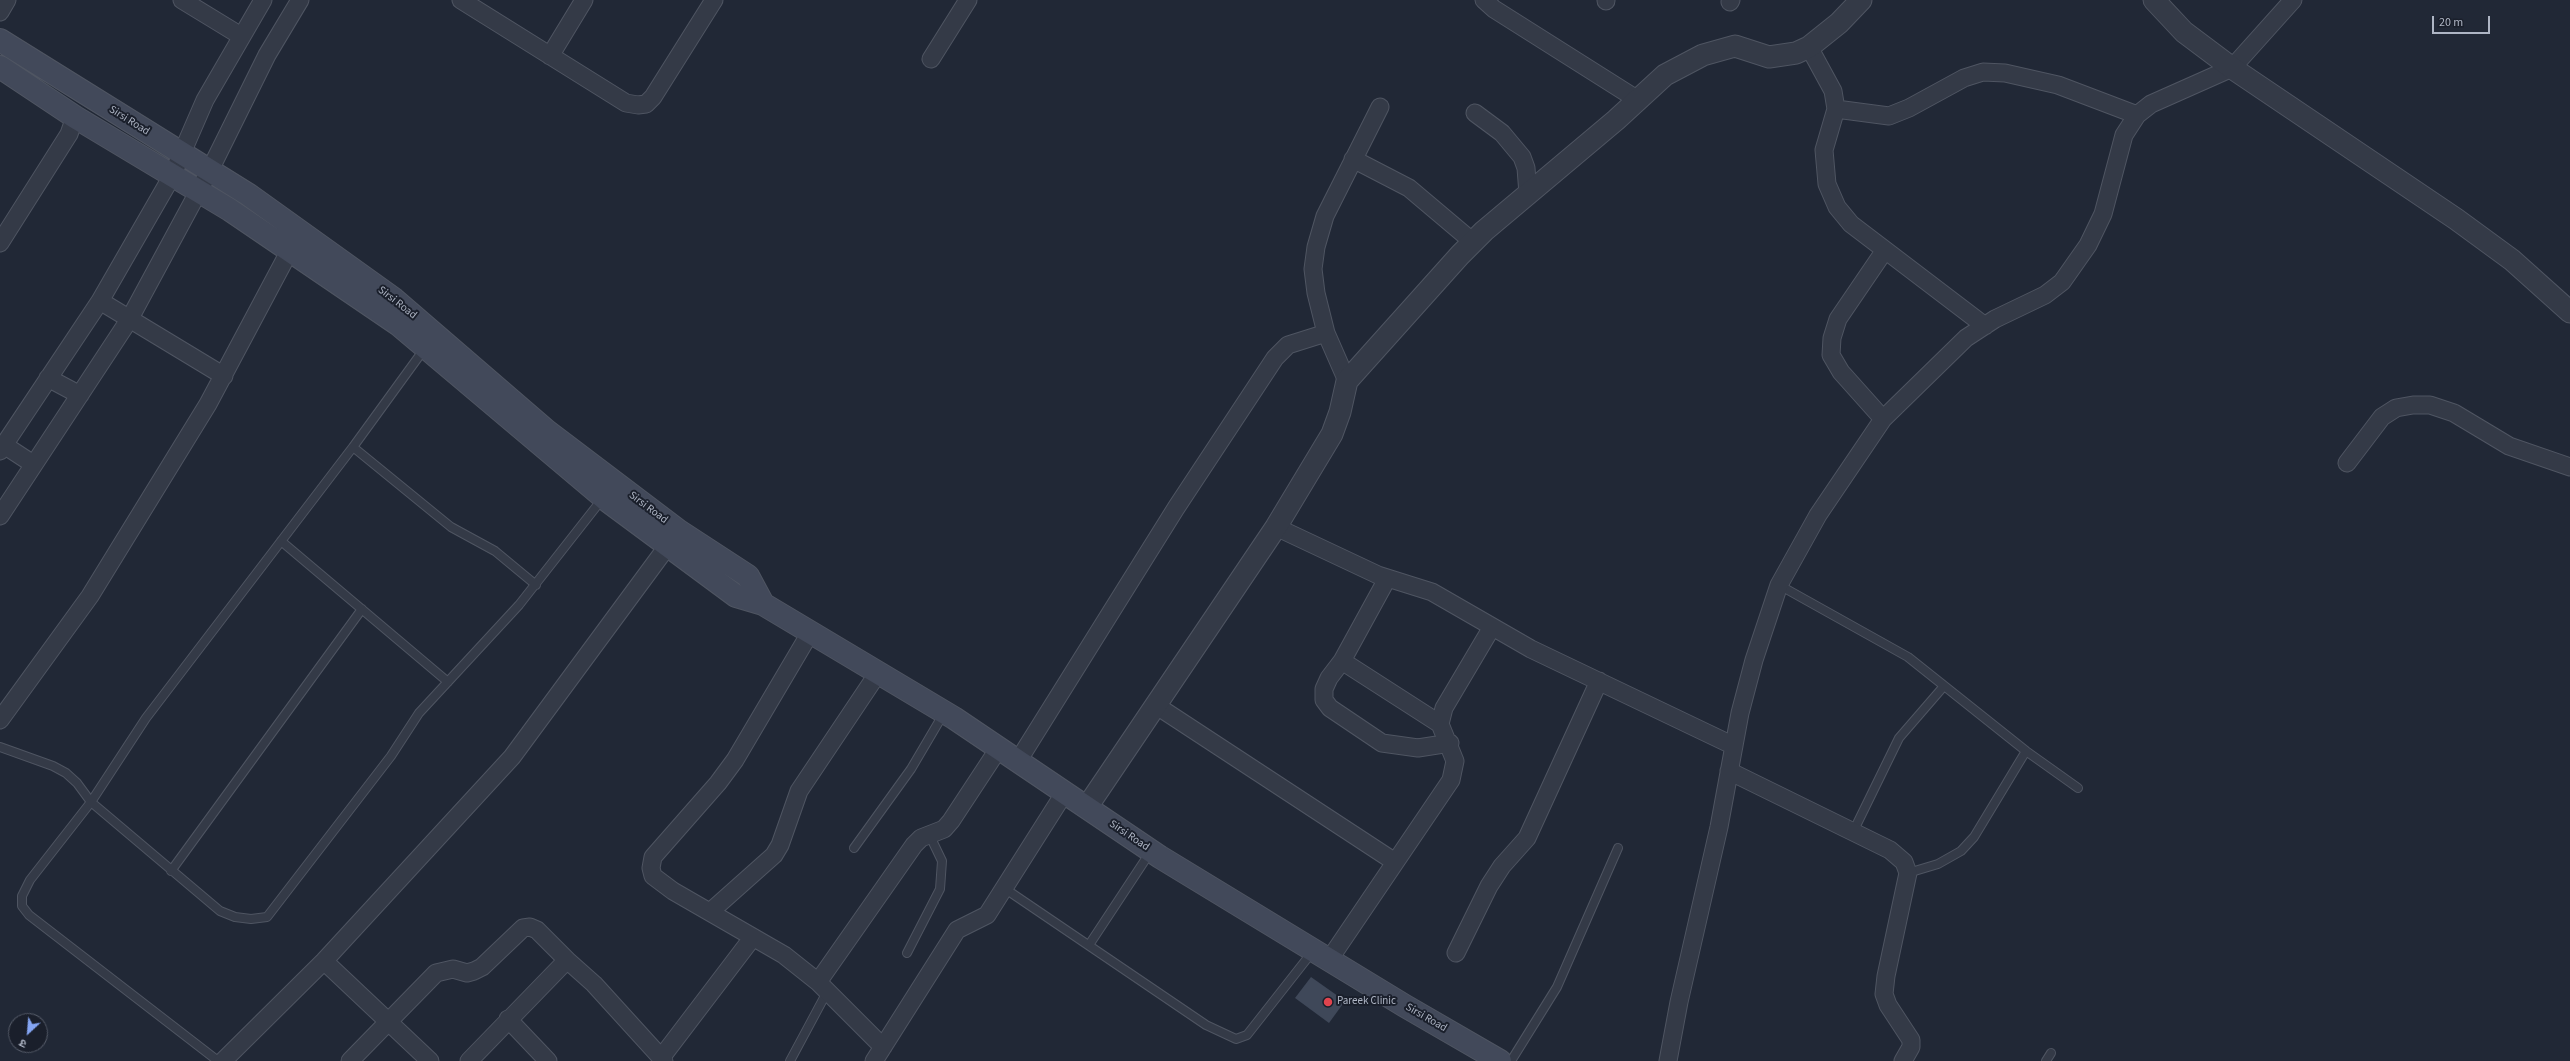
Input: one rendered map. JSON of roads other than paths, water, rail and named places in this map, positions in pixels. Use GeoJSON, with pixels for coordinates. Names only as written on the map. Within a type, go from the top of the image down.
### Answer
{"type":"FeatureCollection","features":[{"type":"Feature","properties":{"kind":"main road","name":"Sirsi Road"},"geometry":{"type":"LineString","coordinates":[[0,40],[249,195],[394,299],[674,538]]}},
{"type":"Feature","properties":{"kind":"main road","name":"Sirsi Road"},"geometry":{"type":"LineString","coordinates":[[0,67],[75,117],[199,191],[290,250],[399,325],[604,498],[674,538],[748,576],[762,604],[945,712],[1151,851],[1321,955],[1500,1061]]}},
{"type":"Feature","properties":{"kind":"street"},"geometry":{"type":"LineString","coordinates":[[0,12],[7,0]]}},
{"type":"Feature","properties":{"kind":"street"},"geometry":{"type":"LineString","coordinates":[[182,0],[242,36]]}},
{"type":"Feature","properties":{"kind":"street"},"geometry":{"type":"LineString","coordinates":[[33,464],[2,448],[100,301],[172,176],[205,100],[263,0]]}},
{"type":"Feature","properties":{"kind":"street"},"geometry":{"type":"LineString","coordinates":[[0,516],[129,320],[210,170],[267,55],[300,0]]}},
{"type":"Feature","properties":{"kind":"street"},"geometry":{"type":"LineString","coordinates":[[461,0],[626,103],[646,104],[714,0]]}},
{"type":"Feature","properties":{"kind":"street"},"geometry":{"type":"LineString","coordinates":[[550,56],[584,0]]}},
{"type":"Feature","properties":{"kind":"street"},"geometry":{"type":"LineString","coordinates":[[931,59],[968,0]]}},
{"type":"Feature","properties":{"kind":"street"},"geometry":{"type":"LineString","coordinates":[[1484,0],[1494,9],[1638,100]]}},
{"type":"Feature","properties":{"kind":"street"},"geometry":{"type":"LineString","coordinates":[[1087,807],[1157,706],[1276,527],[1332,434],[1340,412],[1347,381],[1473,242],[1665,75],[1703,55],[1735,46],[1769,57],[1796,53],[1809,47],[1839,23],[1861,0]]}},
{"type":"Feature","properties":{"kind":"street"},"geometry":{"type":"LineString","coordinates":[[2154,0],[2184,32],[2232,68],[2456,219],[2512,260],[2570,312]]}},
{"type":"Feature","properties":{"kind":"street"},"geometry":{"type":"LineString","coordinates":[[1668,1061],[1679,1002],[1754,660],[1779,585],[1818,515],[1883,418],[1966,338],[1985,326],[2045,295],[2062,282],[2088,245],[2103,214],[2124,135],[2137,115],[2151,104],[2232,68],[2293,0]]}},
{"type":"Feature","properties":{"kind":"street"},"geometry":{"type":"LineString","coordinates":[[1809,47],[1833,90],[1836,109],[1824,150],[1827,184],[1837,207],[1851,224],[1985,326]]}},
{"type":"Feature","properties":{"kind":"street"},"geometry":{"type":"LineString","coordinates":[[1836,109],[1889,116],[1909,108],[1964,78],[1983,72],[2005,73],[2058,85],[2137,115]]}},
{"type":"Feature","properties":{"kind":"street"},"geometry":{"type":"LineString","coordinates":[[1347,381],[1326,333],[1316,293],[1313,269],[1316,247],[1324,216],[1380,107]]}},
{"type":"Feature","properties":{"kind":"street"},"geometry":{"type":"LineString","coordinates":[[1475,113],[1502,133],[1522,158],[1526,168],[1528,194]]}},
{"type":"Feature","properties":{"kind":"street"},"geometry":{"type":"LineString","coordinates":[[0,243],[69,134],[75,117]]}},
{"type":"Feature","properties":{"kind":"street"},"geometry":{"type":"LineString","coordinates":[[1353,159],[1409,188],[1473,242]]}},
{"type":"Feature","properties":{"kind":"street"},"geometry":{"type":"LineString","coordinates":[[0,720],[90,596],[224,376],[290,250]]}},
{"type":"Feature","properties":{"kind":"street"},"geometry":{"type":"LineString","coordinates":[[1883,418],[1841,372],[1831,355],[1832,338],[1838,320],[1885,250]]}},
{"type":"Feature","properties":{"kind":"street"},"geometry":{"type":"LineString","coordinates":[[100,301],[129,320],[224,376]]}},
{"type":"Feature","properties":{"kind":"street"},"geometry":{"type":"LineString","coordinates":[[1018,761],[1176,508],[1275,358],[1288,345],[1326,333]]}},
{"type":"Feature","properties":{"kind":"street"},"geometry":{"type":"LineString","coordinates":[[48,378],[80,395]]}},
{"type":"Feature","properties":{"kind":"street"},"geometry":{"type":"LineString","coordinates":[[2347,463],[2382,417],[2396,408],[2413,405],[2430,405],[2454,413],[2509,446],[2570,467]]}},
{"type":"Feature","properties":{"kind":"street"},"geometry":{"type":"LineString","coordinates":[[1276,527],[1388,578],[1432,592],[1492,627],[1598,681],[1734,746]]}},
{"type":"Feature","properties":{"kind":"street"},"geometry":{"type":"LineString","coordinates":[[223,1061],[324,961],[512,757],[674,538]]}},
{"type":"Feature","properties":{"kind":"street"},"geometry":{"type":"LineString","coordinates":[[1388,578],[1342,661],[1324,689],[1324,700],[1330,708],[1382,743],[1418,748],[1450,743]]}},
{"type":"Feature","properties":{"kind":"street"},"geometry":{"type":"LineString","coordinates":[[1440,724],[1444,708],[1492,627]]}},
{"type":"Feature","properties":{"kind":"street"},"geometry":{"type":"LineString","coordinates":[[810,633],[735,760],[718,783],[653,857],[651,868],[653,876],[673,891],[784,955],[823,987],[883,1046]]}},
{"type":"Feature","properties":{"kind":"street"},"geometry":{"type":"LineString","coordinates":[[1321,955],[1395,862],[1451,780],[1456,761],[1450,743],[1440,724],[1342,661]]}},
{"type":"Feature","properties":{"kind":"street"},"geometry":{"type":"LineString","coordinates":[[710,912],[774,855],[780,846],[799,791],[878,673]]}},
{"type":"Feature","properties":{"kind":"street"},"geometry":{"type":"LineString","coordinates":[[1456,954],[1489,886],[1502,866],[1530,833],[1598,681]]}},
{"type":"Feature","properties":{"kind":"street"},"geometry":{"type":"LineString","coordinates":[[1157,706],[1395,862]]}},
{"type":"Feature","properties":{"kind":"street"},"geometry":{"type":"LineString","coordinates":[[823,987],[914,845],[929,834],[944,829],[951,821],[999,748]]}},
{"type":"Feature","properties":{"kind":"street"},"geometry":{"type":"LineString","coordinates":[[1729,771],[1890,850],[1904,862],[1908,873],[1886,976],[1884,994],[1888,1005],[1911,1040],[1910,1048],[1903,1061]]}},
{"type":"Feature","properties":{"kind":"street"},"geometry":{"type":"LineString","coordinates":[[874,1061],[957,930],[987,914],[1065,792]]}},
{"type":"Feature","properties":{"kind":"street"},"geometry":{"type":"LineString","coordinates":[[350,1061],[436,973],[454,969],[467,972],[474,971],[482,967],[523,928],[530,927],[537,930],[594,984],[662,1059],[753,937]]}},
{"type":"Feature","properties":{"kind":"street"},"geometry":{"type":"LineString","coordinates":[[469,1061],[508,1019],[567,960]]}},
{"type":"Feature","properties":{"kind":"street"},"geometry":{"type":"LineString","coordinates":[[324,961],[430,1061]]}},
{"type":"Feature","properties":{"kind":"street"},"geometry":{"type":"LineString","coordinates":[[508,1019],[548,1061]]}},
{"type":"Feature","properties":{"kind":"lane"},"geometry":{"type":"LineString","coordinates":[[218,1061],[29,915],[22,906],[22,896],[30,880],[90,802],[146,718],[353,447],[426,348]]}},
{"type":"Feature","properties":{"kind":"lane"},"geometry":{"type":"LineString","coordinates":[[353,447],[451,526],[495,551],[536,585]]}},
{"type":"Feature","properties":{"kind":"lane"},"geometry":{"type":"LineString","coordinates":[[0,747],[53,766],[66,773],[77,783],[90,802],[171,871],[220,910],[235,917],[251,920],[267,916],[386,762],[420,713],[536,585],[604,498]]}},
{"type":"Feature","properties":{"kind":"lane"},"geometry":{"type":"LineString","coordinates":[[281,541],[448,682]]}},
{"type":"Feature","properties":{"kind":"lane"},"geometry":{"type":"LineString","coordinates":[[1779,585],[1846,624],[1868,633],[1901,653],[2026,750],[2078,788]]}},
{"type":"Feature","properties":{"kind":"lane"},"geometry":{"type":"LineString","coordinates":[[171,871],[362,609]]}},
{"type":"Feature","properties":{"kind":"lane"},"geometry":{"type":"LineString","coordinates":[[1853,832],[1899,738],[1944,686]]}},
{"type":"Feature","properties":{"kind":"lane"},"geometry":{"type":"LineString","coordinates":[[854,848],[911,769],[945,712]]}},
{"type":"Feature","properties":{"kind":"lane"},"geometry":{"type":"LineString","coordinates":[[1908,873],[1938,864],[1961,851],[1974,837],[2026,750]]}},
{"type":"Feature","properties":{"kind":"lane"},"geometry":{"type":"LineString","coordinates":[[907,953],[940,889],[942,861],[929,834]]}},
{"type":"Feature","properties":{"kind":"lane"},"geometry":{"type":"LineString","coordinates":[[1512,1061],[1557,987],[1618,848]]}},
{"type":"Feature","properties":{"kind":"lane"},"geometry":{"type":"LineString","coordinates":[[1089,945],[1151,851]]}},
{"type":"Feature","properties":{"kind":"lane"},"geometry":{"type":"LineString","coordinates":[[1004,888],[1206,1025],[1236,1039],[1247,1035],[1321,955]]}},
{"type":"Feature","properties":{"kind":"lane"},"geometry":{"type":"LineString","coordinates":[[790,1061],[823,987]]}},
{"type":"Feature","properties":{"kind":"lane"},"geometry":{"type":"LineString","coordinates":[[2046,1061],[2051,1053]]}},
{"type":"Feature","properties":{"kind":"place","name":"Pareek Clinic"},"geometry":{"type":"Point","coordinates":[1328,1002]}}]}
